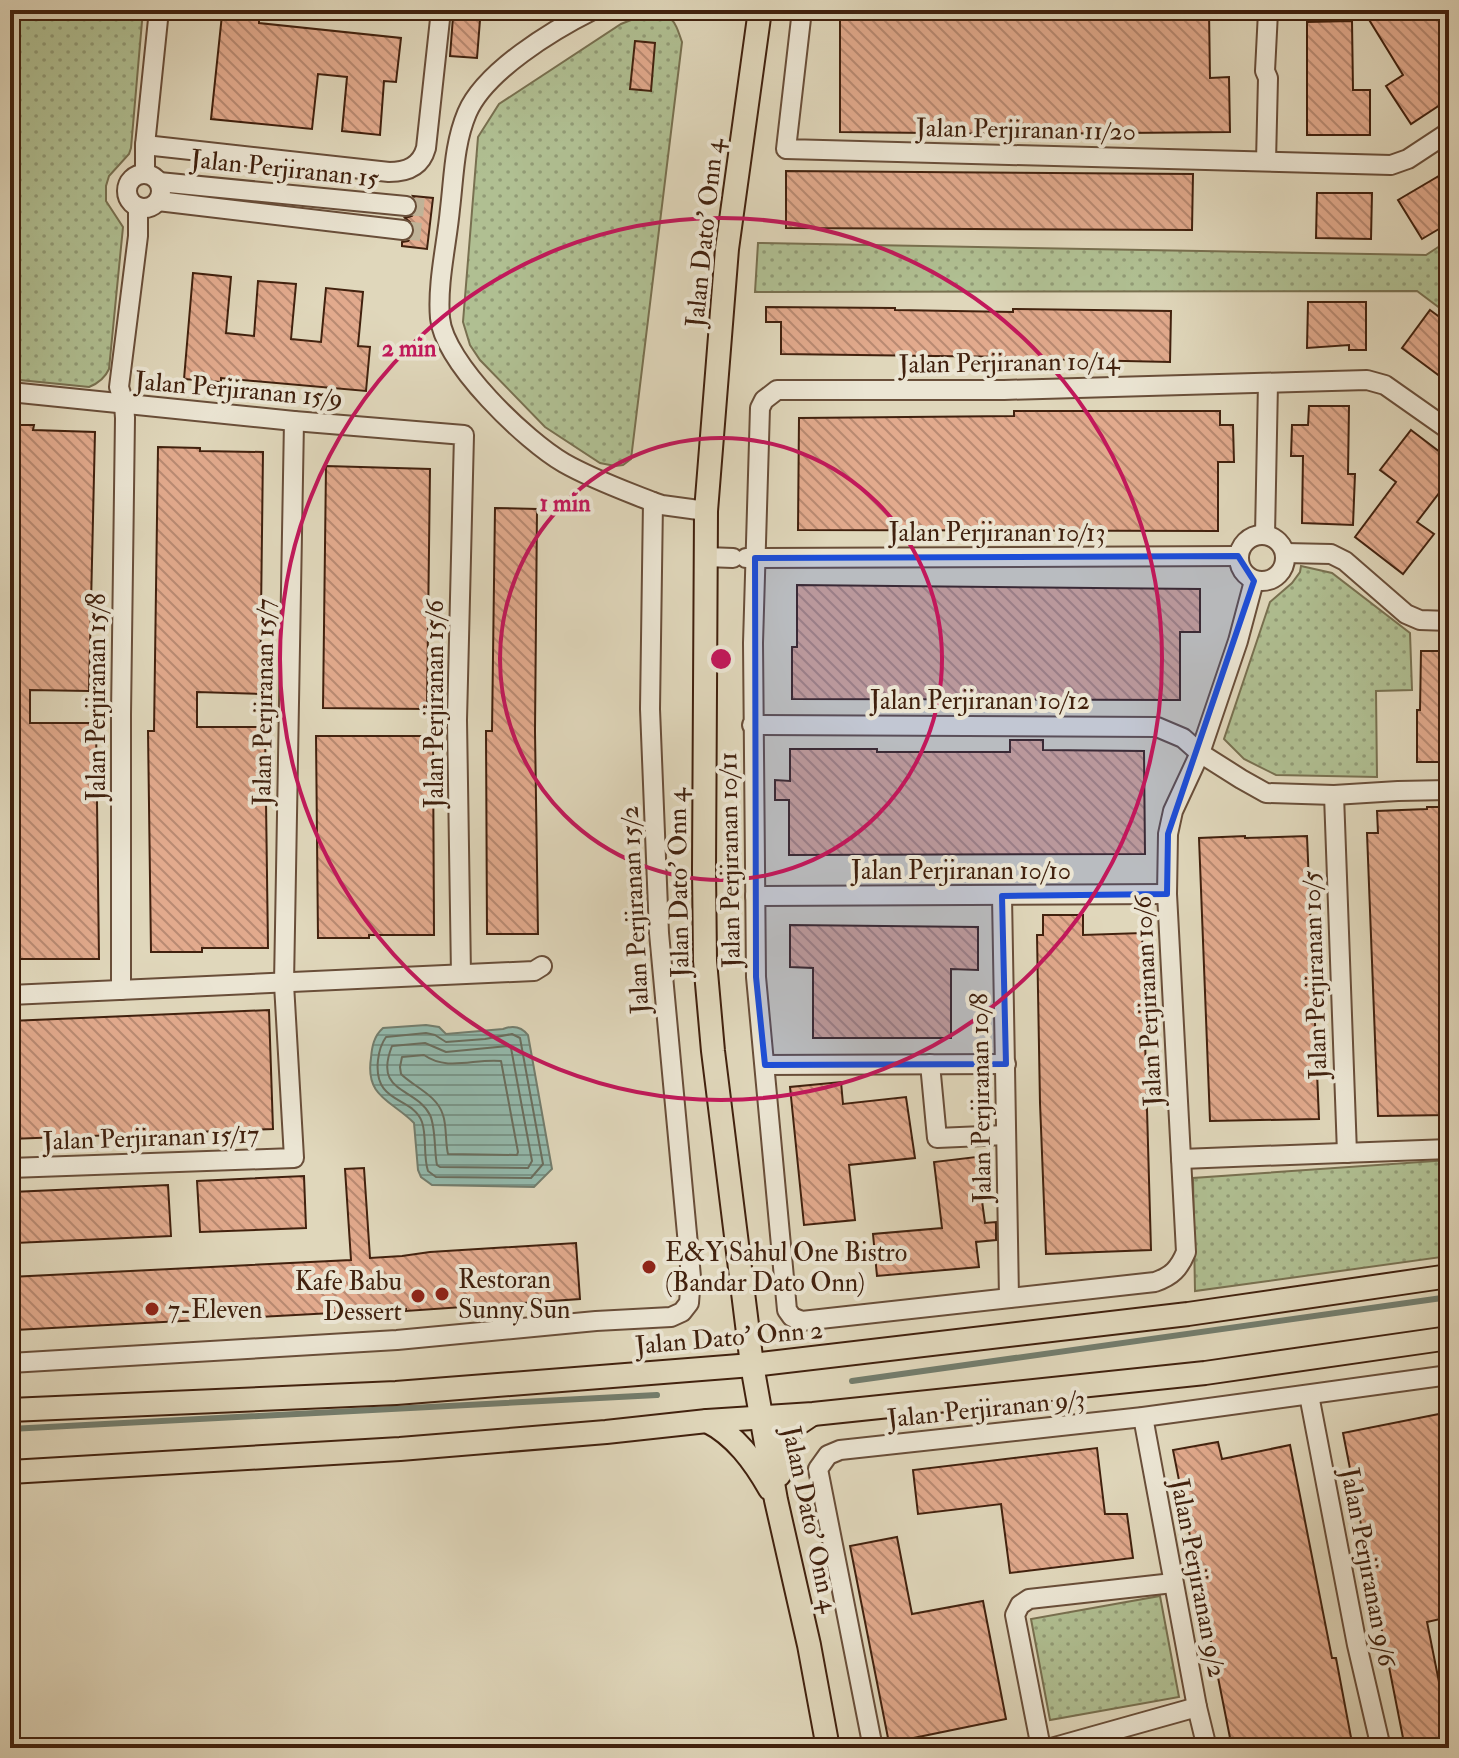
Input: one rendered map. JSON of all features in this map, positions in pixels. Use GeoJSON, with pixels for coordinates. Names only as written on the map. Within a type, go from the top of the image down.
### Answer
{"type":"FeatureCollection","features":[{"type":"Feature","properties":{"kind":"main road","name":"Jalan Dato' Onn 4"},"geometry":{"type":"LineString","coordinates":[[760,10],[727,249],[706,511],[705,961],[713,1051],[752,1365],[776,1500],[809,1645],[828,1748]]}},
{"type":"Feature","properties":{"kind":"main road","name":"Jalan Dato' Onn 2"},"geometry":{"type":"LineString","coordinates":[[16,1407],[396,1393],[752,1365],[1188,1314],[1449,1276]]}},
{"type":"Feature","properties":{"kind":"main road"},"geometry":{"type":"LineString","coordinates":[[10,1472],[400,1449],[813,1414],[1205,1373],[1449,1338]]}},
{"type":"Feature","properties":{"kind":"main road"},"geometry":{"type":"LineString","coordinates":[[776,1500],[784,1442],[790,1429],[813,1414]]}},
{"type":"Feature","properties":{"kind":"main road"},"geometry":{"type":"LineString","coordinates":[[707,1421],[728,1434],[745,1451],[776,1500]]}},
{"type":"Feature","properties":{"kind":"street"},"geometry":{"type":"LineString","coordinates":[[152,178],[132,179],[128,184],[128,197],[138,207],[149,207],[161,195],[152,178],[145,145],[159,10]]}},
{"type":"Feature","properties":{"kind":"street"},"geometry":{"type":"LineString","coordinates":[[145,145],[405,172],[424,155],[426,148],[441,10]]}},
{"type":"Feature","properties":{"kind":"street"},"geometry":{"type":"LineString","coordinates":[[593,10],[562,26],[520,55],[484,87],[468,111],[441,209],[438,234],[444,257],[440,317],[444,336],[452,352],[495,405],[521,431],[560,461],[653,502],[706,511]]}},
{"type":"Feature","properties":{"kind":"street","name":"Jalan Perjiranan 11/20"},"geometry":{"type":"LineString","coordinates":[[802,10],[786,149],[1391,165],[1408,159],[1449,132]]}},
{"type":"Feature","properties":{"kind":"street"},"geometry":{"type":"LineString","coordinates":[[1264,11],[1265,71],[1268,78],[1266,161]]}},
{"type":"Feature","properties":{"kind":"street","name":"Jalan Perjiranan 15"},"geometry":{"type":"LineString","coordinates":[[152,178],[406,206]]}},
{"type":"Feature","properties":{"kind":"street","name":"Jalan Perjiranan 15"},"geometry":{"type":"LineString","coordinates":[[158,201],[403,230]]}},
{"type":"Feature","properties":{"kind":"street","name":"Jalan Perjiranan 15/8"},"geometry":{"type":"LineString","coordinates":[[121,990],[124,404],[119,387],[138,236],[138,207]]}},
{"type":"Feature","properties":{"kind":"street","name":"Jalan Perjiranan 10/14"},"geometry":{"type":"LineString","coordinates":[[760,408],[764,400],[777,390],[1004,390],[1367,380],[1385,385],[1449,430]]}},
{"type":"Feature","properties":{"kind":"street"},"geometry":{"type":"LineString","coordinates":[[1265,535],[1268,383]]}},
{"type":"Feature","properties":{"kind":"street","name":"Jalan Perjiranan 15/9"},"geometry":{"type":"LineString","coordinates":[[10,392],[464,435]]}},
{"type":"Feature","properties":{"kind":"street","name":"Jalan Perjiranan 10/11"},"geometry":{"type":"LineString","coordinates":[[760,408],[745,558],[752,725],[756,977],[794,1316],[1009,1298]]}},
{"type":"Feature","properties":{"kind":"street","name":"Jalan Perjiranan 15/7"},"geometry":{"type":"LineString","coordinates":[[294,421],[284,984],[294,1158]]}},
{"type":"Feature","properties":{"kind":"street","name":"Jalan Perjiranan 15/6"},"geometry":{"type":"LineString","coordinates":[[461,974],[457,720],[464,435]]}},
{"type":"Feature","properties":{"kind":"street","name":"Jalan Perjiranan 15/2"},"geometry":{"type":"LineString","coordinates":[[10,1363],[397,1340],[671,1317],[682,1312],[689,1303],[691,1277],[659,933],[650,709],[653,502]]}},
{"type":"Feature","properties":{"kind":"street"},"geometry":{"type":"LineString","coordinates":[[1265,535],[1278,541],[1285,553],[1284,567],[1275,578],[1254,581],[1242,571],[1238,556],[1244,542],[1265,535]]}},
{"type":"Feature","properties":{"kind":"street"},"geometry":{"type":"LineString","coordinates":[[1285,553],[1331,554],[1345,561],[1406,614],[1420,620],[1449,621]]}},
{"type":"Feature","properties":{"kind":"street","name":"Jalan Perjiranan 10/13"},"geometry":{"type":"LineString","coordinates":[[706,557],[1238,556]]}},
{"type":"Feature","properties":{"kind":"street","name":"Jalan Perjiranan 10/6"},"geometry":{"type":"LineString","coordinates":[[1009,1298],[1155,1282],[1169,1277],[1179,1268],[1186,1252],[1167,894],[1168,834],[1173,811],[1200,753],[1238,641],[1254,581]]}},
{"type":"Feature","properties":{"kind":"street","name":"Jalan Perjiranan 10/12"},"geometry":{"type":"LineString","coordinates":[[752,725],[1157,727],[1183,738],[1200,753],[1266,793],[1334,795],[1449,790]]}},
{"type":"Feature","properties":{"kind":"street","name":"Jalan Perjiranan 10/5"},"geometry":{"type":"LineString","coordinates":[[1334,795],[1347,1153]]}},
{"type":"Feature","properties":{"kind":"street","name":"Jalan Perjiranan 10/10"},"geometry":{"type":"LineString","coordinates":[[755,896],[1167,894]]}},
{"type":"Feature","properties":{"kind":"street","name":"Jalan Perjiranan 10/8"},"geometry":{"type":"LineString","coordinates":[[1002,896],[1009,1298]]}},
{"type":"Feature","properties":{"kind":"street"},"geometry":{"type":"LineString","coordinates":[[10,995],[534,971],[542,966]]}},
{"type":"Feature","properties":{"kind":"street"},"geometry":{"type":"LineString","coordinates":[[930,1064],[937,1138],[1006,1135]]}},
{"type":"Feature","properties":{"kind":"street"},"geometry":{"type":"LineString","coordinates":[[765,1065],[1006,1064]]}},
{"type":"Feature","properties":{"kind":"street"},"geometry":{"type":"LineString","coordinates":[[1181,1159],[1449,1149]]}},
{"type":"Feature","properties":{"kind":"street","name":"Jalan Perjiranan 15/17"},"geometry":{"type":"LineString","coordinates":[[10,1168],[294,1158]]}},
{"type":"Feature","properties":{"kind":"street","name":"Jalan Perjiranan 9/3"},"geometry":{"type":"LineString","coordinates":[[873,1748],[818,1469],[828,1455],[840,1450],[1143,1417],[1449,1375]]}},
{"type":"Feature","properties":{"kind":"street","name":"Jalan Perjiranan 9/6"},"geometry":{"type":"LineString","coordinates":[[1309,1395],[1357,1645],[1381,1748]]}},
{"type":"Feature","properties":{"kind":"street","name":"Jalan Perjiranan 9/2"},"geometry":{"type":"LineString","coordinates":[[1143,1417],[1207,1748]]}},
{"type":"Feature","properties":{"kind":"street"},"geometry":{"type":"LineString","coordinates":[[1041,1748],[1015,1615],[1020,1605],[1029,1599],[1173,1583]]}},
{"type":"Feature","properties":{"kind":"street"},"geometry":{"type":"LineString","coordinates":[[1051,1748],[1197,1707]]}},
{"type":"Feature","properties":{"kind":"highlighted area"},"geometry":{"type":"Polygon","coordinates":[[[1238,556],[1254,581],[1168,834],[1167,894],[1002,896],[1006,1064],[765,1065],[756,977],[755,558],[1238,556]]]}},
{"type":"Feature","properties":{"kind":"green space"},"geometry":{"type":"Polygon","coordinates":[[[10,10],[143,10],[131,148],[109,176],[106,186],[106,201],[123,227],[109,369],[101,380],[89,387],[10,379],[10,10]]]}},
{"type":"Feature","properties":{"kind":"green space"},"geometry":{"type":"Polygon","coordinates":[[[646,14],[671,19],[682,42],[631,459],[615,466],[600,463],[545,427],[480,360],[470,345],[463,322],[478,137],[499,104],[621,24],[646,14]]]}},
{"type":"Feature","properties":{"kind":"green space"},"geometry":{"type":"Polygon","coordinates":[[[1449,240],[1449,315],[1417,291],[755,292],[758,243],[1426,255],[1449,240]]]}},
{"type":"Feature","properties":{"kind":"green space"},"geometry":{"type":"Polygon","coordinates":[[[1301,566],[1332,573],[1410,633],[1412,690],[1376,691],[1377,777],[1276,775],[1244,759],[1224,739],[1270,602],[1292,583],[1301,566]]]}},
{"type":"Feature","properties":{"kind":"green space"},"geometry":{"type":"Polygon","coordinates":[[[1449,1160],[1449,1256],[1195,1291],[1193,1178],[1449,1160]]]}},
{"type":"Feature","properties":{"kind":"green space"},"geometry":{"type":"Polygon","coordinates":[[[1160,1596],[1179,1697],[1050,1720],[1031,1619],[1160,1596]]]}},
{"type":"Feature","properties":{"kind":"water"},"geometry":{"type":"Polygon","coordinates":[[[439,1027],[446,1034],[513,1027],[520,1028],[528,1035],[552,1169],[534,1187],[432,1185],[421,1177],[414,1123],[376,1090],[370,1071],[374,1042],[383,1028],[439,1027]]]}},
{"type":"Feature","properties":{"kind":"building"},"geometry":{"type":"Polygon","coordinates":[[[840,10],[1209,11],[1210,78],[1229,77],[1230,132],[840,132],[840,10]]]}},
{"type":"Feature","properties":{"kind":"building"},"geometry":{"type":"Polygon","coordinates":[[[1381,10],[1449,10],[1449,99],[1411,124],[1386,86],[1403,75],[1368,18],[1381,10]]]}},
{"type":"Feature","properties":{"kind":"building"},"geometry":{"type":"Polygon","coordinates":[[[222,15],[259,20],[259,23],[401,38],[396,82],[384,81],[380,135],[342,131],[347,77],[318,74],[312,129],[211,119],[222,15]]]}},
{"type":"Feature","properties":{"kind":"building"},"geometry":{"type":"Polygon","coordinates":[[[453,17],[480,20],[477,58],[450,56],[453,17]]]}},
{"type":"Feature","properties":{"kind":"building"},"geometry":{"type":"Polygon","coordinates":[[[1352,21],[1353,90],[1370,90],[1370,135],[1307,135],[1307,22],[1352,21]]]}},
{"type":"Feature","properties":{"kind":"building"},"geometry":{"type":"Polygon","coordinates":[[[635,41],[655,43],[651,91],[630,89],[635,41]]]}},
{"type":"Feature","properties":{"kind":"building"},"geometry":{"type":"Polygon","coordinates":[[[1449,170],[1449,223],[1422,239],[1398,200],[1449,170]]]}},
{"type":"Feature","properties":{"kind":"building"},"geometry":{"type":"Polygon","coordinates":[[[786,171],[1193,174],[1192,230],[786,228],[786,171]]]}},
{"type":"Feature","properties":{"kind":"building"},"geometry":{"type":"Polygon","coordinates":[[[1317,193],[1372,193],[1371,239],[1316,238],[1317,193]]]}},
{"type":"Feature","properties":{"kind":"building"},"geometry":{"type":"Polygon","coordinates":[[[413,196],[433,198],[427,249],[402,246],[402,242],[408,241],[415,232],[414,225],[405,218],[412,216],[418,208],[413,196]]]}},
{"type":"Feature","properties":{"kind":"building"},"geometry":{"type":"Polygon","coordinates":[[[193,273],[231,277],[226,333],[254,336],[258,281],[296,284],[291,339],[321,342],[326,288],[363,292],[358,346],[370,347],[366,391],[221,378],[221,382],[184,379],[193,273]]]}},
{"type":"Feature","properties":{"kind":"building"},"geometry":{"type":"Polygon","coordinates":[[[1308,302],[1366,302],[1366,350],[1349,350],[1349,345],[1307,348],[1308,302]]]}},
{"type":"Feature","properties":{"kind":"building"},"geometry":{"type":"Polygon","coordinates":[[[766,307],[1013,312],[1013,309],[1171,311],[1170,362],[1034,359],[1034,370],[1012,369],[1012,357],[781,354],[781,322],[766,322],[766,307]]]}},
{"type":"Feature","properties":{"kind":"building"},"geometry":{"type":"Polygon","coordinates":[[[1430,310],[1449,324],[1449,383],[1402,348],[1430,310]]]}},
{"type":"Feature","properties":{"kind":"building"},"geometry":{"type":"Polygon","coordinates":[[[1309,406],[1349,406],[1348,474],[1355,474],[1353,525],[1302,523],[1303,456],[1291,456],[1292,425],[1308,425],[1309,406]]]}},
{"type":"Feature","properties":{"kind":"building"},"geometry":{"type":"Polygon","coordinates":[[[1014,411],[1220,411],[1220,425],[1233,425],[1234,462],[1218,462],[1218,531],[798,530],[799,418],[1014,416],[1014,411]]]}},
{"type":"Feature","properties":{"kind":"building"},"geometry":{"type":"Polygon","coordinates":[[[10,425],[34,425],[33,430],[95,432],[89,691],[30,690],[30,723],[96,723],[99,959],[10,959],[10,425]]]}},
{"type":"Feature","properties":{"kind":"building"},"geometry":{"type":"Polygon","coordinates":[[[1411,430],[1449,459],[1449,480],[1417,522],[1434,534],[1403,574],[1355,537],[1396,482],[1380,470],[1411,430]]]}},
{"type":"Feature","properties":{"kind":"building"},"geometry":{"type":"Polygon","coordinates":[[[158,447],[263,452],[260,694],[197,692],[197,727],[265,727],[268,948],[151,952],[148,731],[154,731],[158,447]]]}},
{"type":"Feature","properties":{"kind":"building"},"geometry":{"type":"Polygon","coordinates":[[[326,466],[430,469],[427,709],[323,708],[326,466]]]}},
{"type":"Feature","properties":{"kind":"building"},"geometry":{"type":"Polygon","coordinates":[[[495,508],[537,509],[535,731],[538,934],[487,934],[486,731],[492,731],[495,508]]]}},
{"type":"Feature","properties":{"kind":"building"},"geometry":{"type":"Polygon","coordinates":[[[797,585],[1200,589],[1200,632],[1180,632],[1180,700],[792,699],[792,647],[797,647],[797,585]]]}},
{"type":"Feature","properties":{"kind":"building"},"geometry":{"type":"Polygon","coordinates":[[[1421,651],[1449,651],[1449,762],[1417,762],[1421,651]]]}},
{"type":"Feature","properties":{"kind":"building"},"geometry":{"type":"Polygon","coordinates":[[[316,736],[433,736],[434,935],[318,938],[316,736]]]}},
{"type":"Feature","properties":{"kind":"building"},"geometry":{"type":"Polygon","coordinates":[[[1010,740],[1043,740],[1043,750],[1144,751],[1145,854],[789,855],[789,800],[775,800],[775,780],[790,781],[790,749],[1010,752],[1010,740]]]}},
{"type":"Feature","properties":{"kind":"building"},"geometry":{"type":"Polygon","coordinates":[[[1449,807],[1449,1115],[1378,1116],[1367,833],[1378,833],[1377,811],[1449,807]]]}},
{"type":"Feature","properties":{"kind":"building"},"geometry":{"type":"Polygon","coordinates":[[[1307,836],[1319,1119],[1210,1121],[1199,838],[1307,836]]]}},
{"type":"Feature","properties":{"kind":"building"},"geometry":{"type":"Polygon","coordinates":[[[1043,915],[1083,915],[1083,935],[1142,933],[1151,1250],[1046,1254],[1037,935],[1043,935],[1043,915]]]}},
{"type":"Feature","properties":{"kind":"building"},"geometry":{"type":"Polygon","coordinates":[[[790,925],[978,927],[978,970],[951,969],[951,1038],[813,1038],[813,968],[790,967],[790,925]]]}},
{"type":"Feature","properties":{"kind":"building"},"geometry":{"type":"Polygon","coordinates":[[[269,1010],[273,1129],[10,1139],[10,1021],[269,1010]]]}},
{"type":"Feature","properties":{"kind":"building"},"geometry":{"type":"Polygon","coordinates":[[[841,1082],[843,1104],[906,1097],[915,1158],[849,1165],[855,1220],[804,1225],[790,1087],[841,1082]]]}},
{"type":"Feature","properties":{"kind":"building"},"geometry":{"type":"Polygon","coordinates":[[[976,1157],[985,1223],[996,1222],[996,1240],[976,1242],[979,1267],[877,1276],[873,1234],[942,1228],[934,1162],[976,1157]]]}},
{"type":"Feature","properties":{"kind":"building"},"geometry":{"type":"Polygon","coordinates":[[[364,1168],[370,1258],[576,1243],[580,1299],[406,1311],[15,1330],[10,1325],[10,1277],[351,1260],[345,1169],[364,1168]]]}},
{"type":"Feature","properties":{"kind":"building"},"geometry":{"type":"Polygon","coordinates":[[[304,1176],[306,1228],[200,1232],[197,1181],[304,1176]]]}},
{"type":"Feature","properties":{"kind":"building"},"geometry":{"type":"Polygon","coordinates":[[[168,1185],[171,1236],[15,1243],[12,1192],[168,1185]]]}},
{"type":"Feature","properties":{"kind":"building"},"geometry":{"type":"Polygon","coordinates":[[[1449,1412],[1449,1617],[1427,1622],[1449,1732],[1449,1748],[1405,1748],[1343,1433],[1449,1412]]]}},
{"type":"Feature","properties":{"kind":"building"},"geometry":{"type":"Polygon","coordinates":[[[1218,1442],[1222,1459],[1290,1445],[1353,1748],[1232,1748],[1173,1450],[1218,1442]]]}},
{"type":"Feature","properties":{"kind":"building"},"geometry":{"type":"Polygon","coordinates":[[[1097,1448],[1105,1514],[1127,1514],[1133,1558],[1010,1573],[1001,1504],[918,1514],[913,1470],[1097,1448]]]}},
{"type":"Feature","properties":{"kind":"building"},"geometry":{"type":"Polygon","coordinates":[[[897,1537],[912,1614],[983,1601],[1006,1719],[889,1743],[850,1546],[897,1537]]]}},
{"type":"Feature","properties":{"kind":"waterway"},"geometry":{"type":"LineString","coordinates":[[852,1381],[1449,1297]]}},
{"type":"Feature","properties":{"kind":"waterway"},"geometry":{"type":"LineString","coordinates":[[10,1429],[657,1395]]}},
{"type":"Feature","properties":{"kind":"tunnel"},"geometry":{"type":"LineString","coordinates":[[406,206],[431,208]]}},
{"type":"Feature","properties":{"kind":"tunnel"},"geometry":{"type":"LineString","coordinates":[[403,230],[429,233]]}},
{"type":"Feature","properties":{"kind":"place","name":"E&Y Sahul One Bistro (Bandar Dato Onn)"},"geometry":{"type":"Point","coordinates":[649,1267]}},
{"type":"Feature","properties":{"kind":"place","name":"Restoran Sunny Sun"},"geometry":{"type":"Point","coordinates":[442,1294]}},
{"type":"Feature","properties":{"kind":"place","name":"Kafe Babu Dessert"},"geometry":{"type":"Point","coordinates":[418,1296]}},
{"type":"Feature","properties":{"kind":"place","name":"7-Eleven"},"geometry":{"type":"Point","coordinates":[152,1309]}}]}
